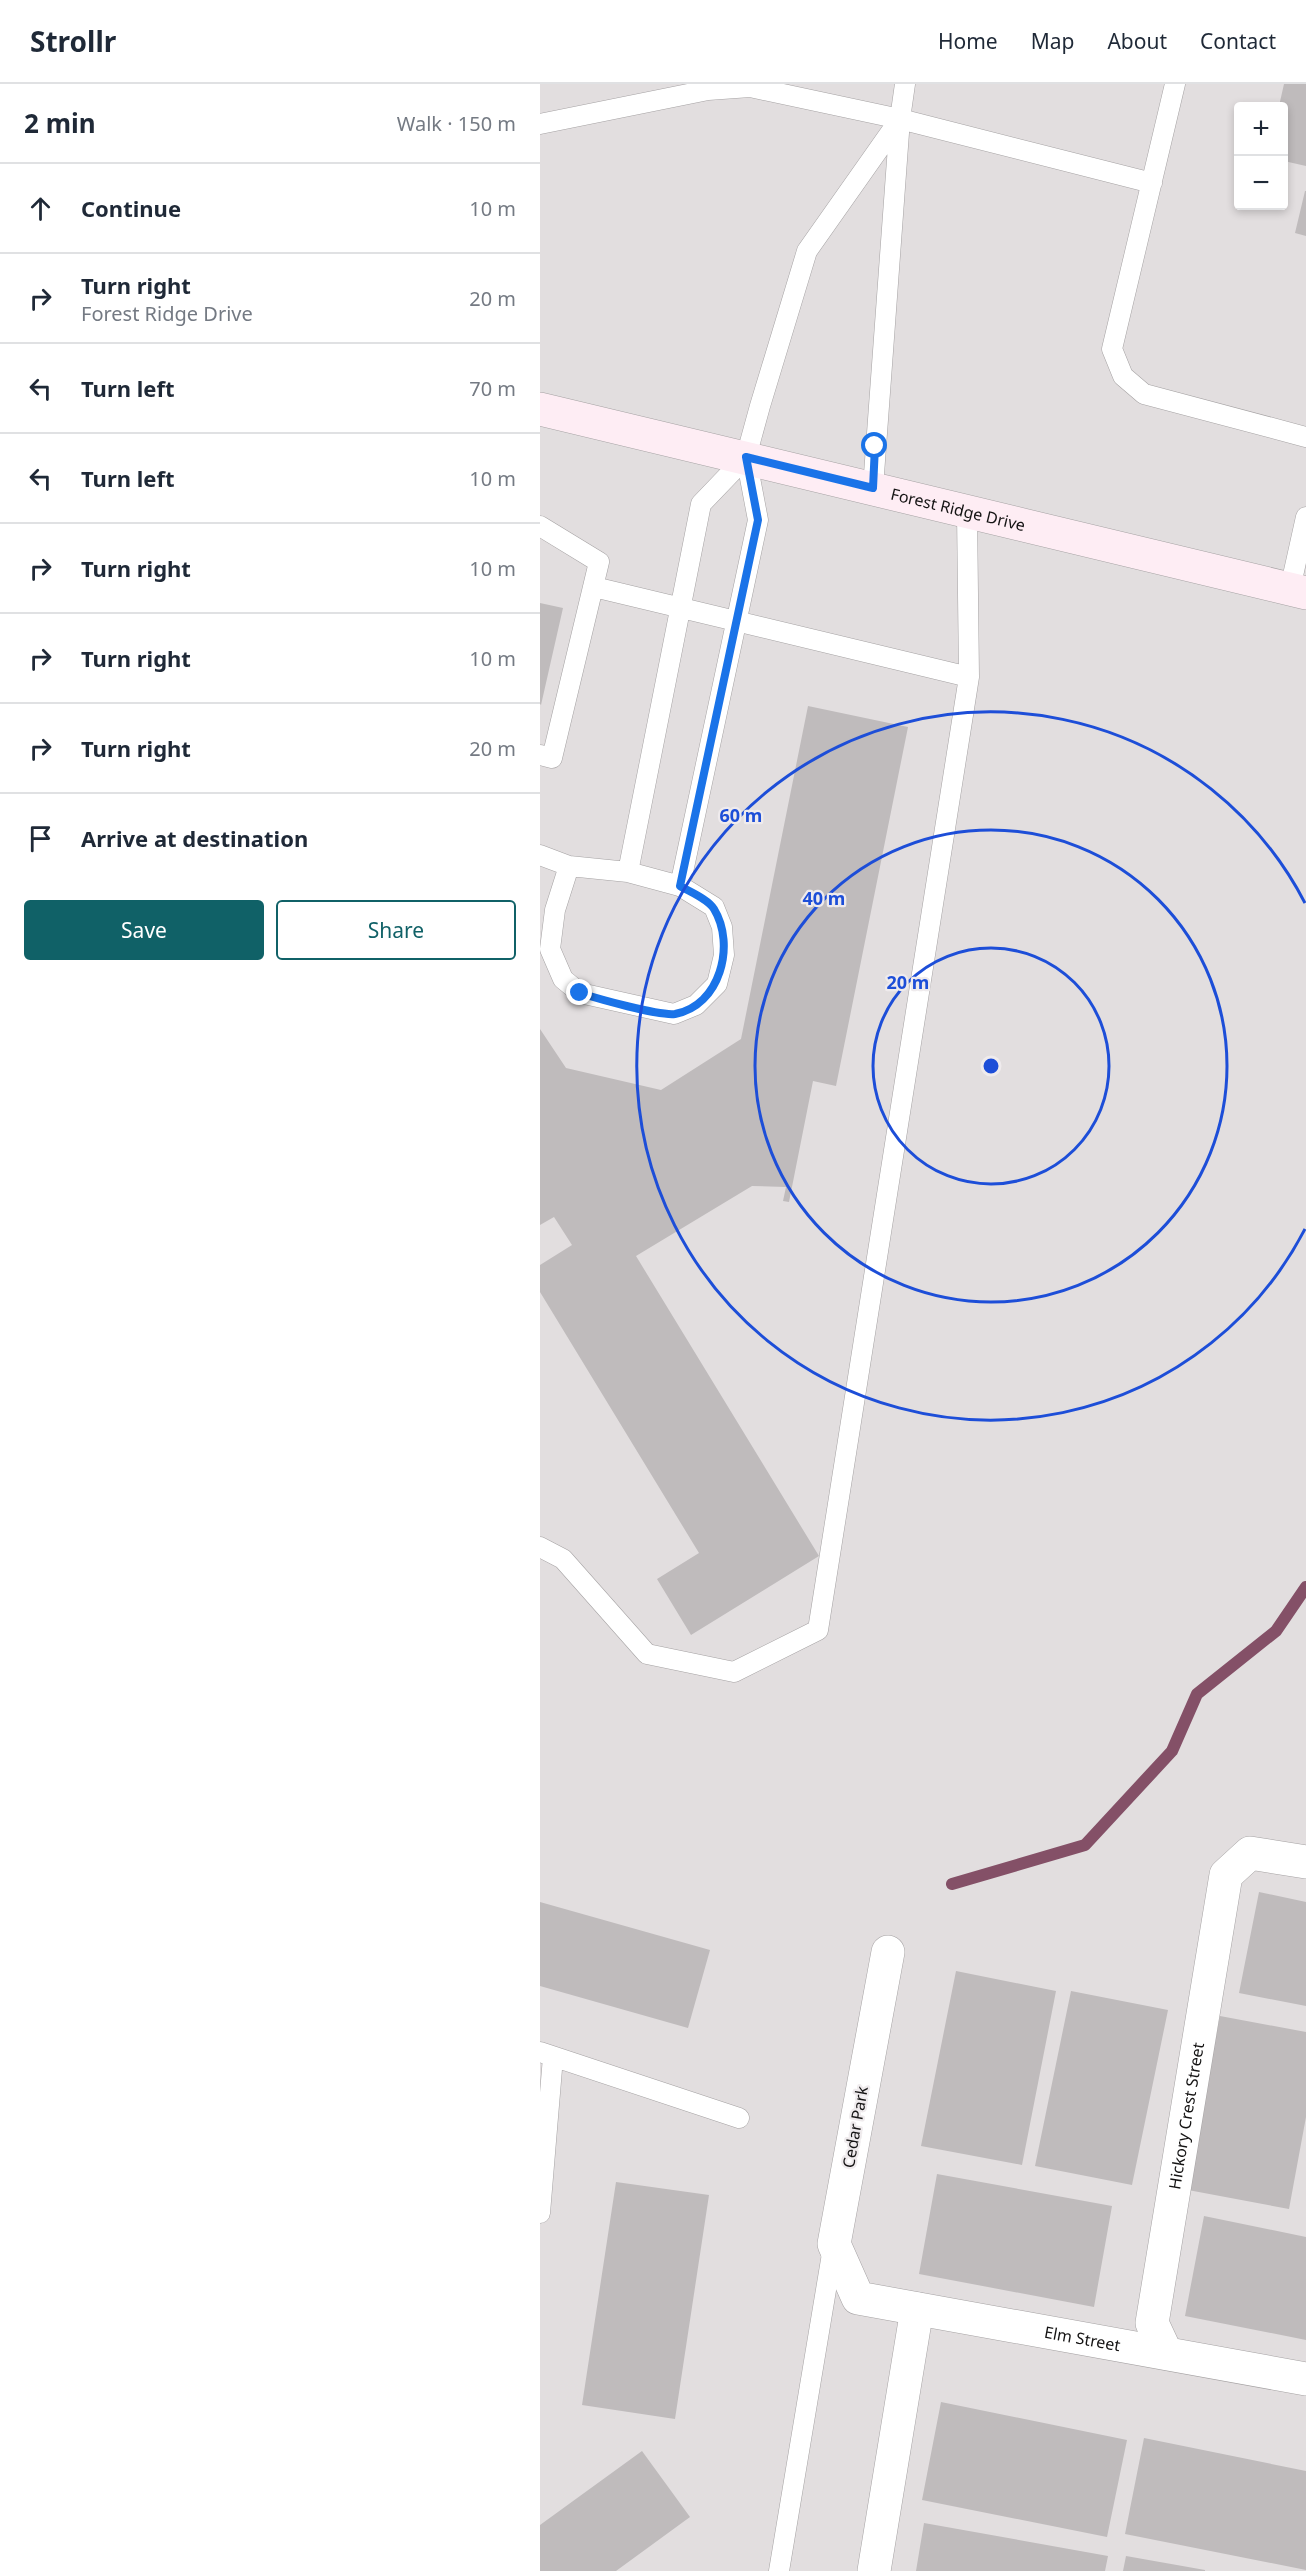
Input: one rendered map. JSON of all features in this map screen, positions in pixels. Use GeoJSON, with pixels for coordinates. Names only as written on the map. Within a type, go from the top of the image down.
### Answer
{"type":"FeatureCollection","features":[{"type":"Feature","properties":{"kind":"main road","name":"Forest Ridge Drive"},"geometry":{"type":"LineString","coordinates":[[540,409],[1298,591]]}},
{"type":"Feature","properties":{"kind":"street","name":"Hickory Crest Street"},"geometry":{"type":"LineString","coordinates":[[1166,2354],[1152,2323],[1226,1875],[1250,1853],[1306,1862]]}},
{"type":"Feature","properties":{"kind":"street","name":"Cedar Park"},"geometry":{"type":"LineString","coordinates":[[834,2244],[888,1952]]}},
{"type":"Feature","properties":{"kind":"street","name":"Elm Street"},"geometry":{"type":"LineString","coordinates":[[834,2244],[858,2298],[1306,2379]]}},
{"type":"Feature","properties":{"kind":"street"},"geometry":{"type":"LineString","coordinates":[[874,2571],[917,2309]]}},
{"type":"Feature","properties":{"kind":"lane"},"geometry":{"type":"LineString","coordinates":[[873,488],[900,119],[905,84]]}},
{"type":"Feature","properties":{"kind":"lane"},"geometry":{"type":"LineString","coordinates":[[1175,84],[1112,349],[1124,376],[1144,394],[1306,437]]}},
{"type":"Feature","properties":{"kind":"lane"},"geometry":{"type":"LineString","coordinates":[[540,124],[708,90],[750,87],[900,119],[1152,183]]}},
{"type":"Feature","properties":{"kind":"lane"},"geometry":{"type":"LineString","coordinates":[[628,872],[701,504],[746,457],[807,251],[900,119]]}},
{"type":"Feature","properties":{"kind":"lane"},"geometry":{"type":"LineString","coordinates":[[680,886],[758,520],[746,457]]}},
{"type":"Feature","properties":{"kind":"lane"},"geometry":{"type":"LineString","coordinates":[[540,1547],[563,1559],[647,1654],[734,1672],[818,1630],[969,677],[967,512]]}},
{"type":"Feature","properties":{"kind":"lane"},"geometry":{"type":"LineString","coordinates":[[1298,591],[1306,518]]}},
{"type":"Feature","properties":{"kind":"lane"},"geometry":{"type":"LineString","coordinates":[[540,526],[599,562],[552,758],[540,755]]}},
{"type":"Feature","properties":{"kind":"lane"},"geometry":{"type":"LineString","coordinates":[[594,587],[682,606],[969,677]]}},
{"type":"Feature","properties":{"kind":"lane"},"geometry":{"type":"LineString","coordinates":[[540,855],[569,866],[628,872],[680,886],[714,907],[722,927],[724,955],[717,984],[696,1005],[674,1014],[637,1008],[580,993],[563,979],[550,949],[555,910],[569,866]]}},
{"type":"Feature","properties":{"kind":"lane"},"geometry":{"type":"LineString","coordinates":[[540,2213],[546,2054],[739,2118]]}},
{"type":"Feature","properties":{"kind":"lane"},"geometry":{"type":"LineString","coordinates":[[779,2571],[834,2244]]}},
{"type":"Feature","properties":{"kind":"building"},"geometry":{"type":"Polygon","coordinates":[[[1284,84],[1306,84],[1306,166],[1288,162],[1288,102],[1280,102],[1284,84]]]}},
{"type":"Feature","properties":{"kind":"building"},"geometry":{"type":"Polygon","coordinates":[[[1306,191],[1306,236],[1295,233],[1306,191]]]}},
{"type":"Feature","properties":{"kind":"building"},"geometry":{"type":"Polygon","coordinates":[[[540,603],[563,608],[541,705],[540,704],[540,603]]]}},
{"type":"Feature","properties":{"kind":"building"},"geometry":{"type":"Polygon","coordinates":[[[808,706],[908,727],[836,1086],[813,1081],[789,1202],[783,1201],[786,1187],[752,1186],[636,1256],[819,1556],[691,1635],[657,1579],[699,1553],[540,1292],[540,1265],[572,1245],[554,1217],[540,1225],[540,1029],[566,1068],[661,1090],[741,1039],[808,706]]]}},
{"type":"Feature","properties":{"kind":"building"},"geometry":{"type":"Polygon","coordinates":[[[1259,1892],[1306,1902],[1306,2006],[1239,1993],[1259,1892]]]}},
{"type":"Feature","properties":{"kind":"building"},"geometry":{"type":"Polygon","coordinates":[[[540,1902],[710,1950],[688,2028],[540,1986],[540,1902]]]}},
{"type":"Feature","properties":{"kind":"building"},"geometry":{"type":"Polygon","coordinates":[[[956,1971],[1056,1991],[1022,2165],[921,2146],[956,1971]]]}},
{"type":"Feature","properties":{"kind":"building"},"geometry":{"type":"Polygon","coordinates":[[[1071,1991],[1168,2010],[1132,2185],[1035,2166],[1071,1991]]]}},
{"type":"Feature","properties":{"kind":"building"},"geometry":{"type":"Polygon","coordinates":[[[1220,2016],[1306,2032],[1306,2117],[1289,2209],[1188,2190],[1220,2016]]]}},
{"type":"Feature","properties":{"kind":"building"},"geometry":{"type":"Polygon","coordinates":[[[937,2174],[1112,2206],[1094,2307],[919,2274],[937,2174]]]}},
{"type":"Feature","properties":{"kind":"building"},"geometry":{"type":"Polygon","coordinates":[[[616,2182],[709,2195],[675,2419],[582,2405],[616,2182]]]}},
{"type":"Feature","properties":{"kind":"building"},"geometry":{"type":"Polygon","coordinates":[[[1204,2216],[1306,2237],[1306,2340],[1185,2316],[1204,2216]]]}},
{"type":"Feature","properties":{"kind":"building"},"geometry":{"type":"Polygon","coordinates":[[[941,2402],[1127,2440],[1107,2537],[922,2500],[941,2402]]]}},
{"type":"Feature","properties":{"kind":"building"},"geometry":{"type":"Polygon","coordinates":[[[1144,2438],[1306,2471],[1306,2570],[1125,2534],[1144,2438]]]}},
{"type":"Feature","properties":{"kind":"building"},"geometry":{"type":"Polygon","coordinates":[[[642,2451],[690,2517],[616,2571],[540,2571],[540,2525],[642,2451]]]}},
{"type":"Feature","properties":{"kind":"building"},"geometry":{"type":"Polygon","coordinates":[[[924,2523],[1108,2556],[1105,2571],[916,2571],[924,2523]]]}},
{"type":"Feature","properties":{"kind":"building"},"geometry":{"type":"Polygon","coordinates":[[[1126,2556],[1205,2570],[1205,2571],[1123,2571],[1126,2556]]]}},
{"type":"Feature","properties":{"kind":"waterway"},"geometry":{"type":"LineString","coordinates":[[952,1884],[1085,1845],[1172,1751],[1197,1694],[1276,1631],[1306,1587]]}},
{"type":"Feature","properties":{"kind":"route"},"geometry":{"type":"LineString","coordinates":[[580,993],[637,1008],[674,1014],[696,1005],[717,984],[724,955],[722,927],[714,907],[680,886],[758,520],[746,457],[873,488],[875,446]]}}]}
